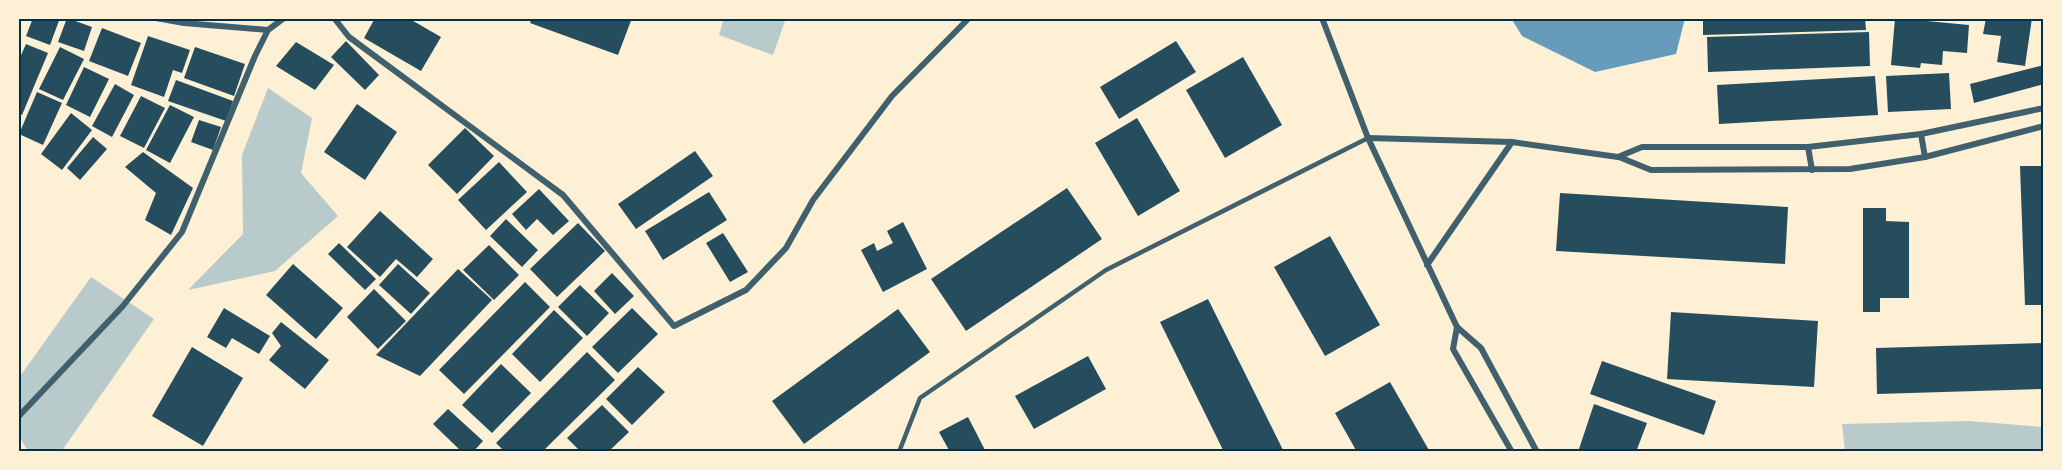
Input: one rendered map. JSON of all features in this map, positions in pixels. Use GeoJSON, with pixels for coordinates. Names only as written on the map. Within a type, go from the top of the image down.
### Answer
{"type":"FeatureCollection","features":[{"type":"Feature","properties":{"kind":"street"},"geometry":{"type":"LineString","coordinates":[[156,18],[184,23],[268,30]]}},
{"type":"Feature","properties":{"kind":"street"},"geometry":{"type":"LineString","coordinates":[[18,417],[122,307],[182,232],[268,30],[284,18]]}},
{"type":"Feature","properties":{"kind":"street"},"geometry":{"type":"LineString","coordinates":[[334,18],[349,37],[563,195],[674,326],[746,290],[786,248],[813,200],[892,96],[969,18]]}},
{"type":"Feature","properties":{"kind":"street"},"geometry":{"type":"LineString","coordinates":[[1322,18],[1368,138],[1457,327],[1480,348],[1537,452]]}},
{"type":"Feature","properties":{"kind":"street"},"geometry":{"type":"LineString","coordinates":[[1618,157],[1642,147],[1808,147],[1921,134],[2044,108]]}},
{"type":"Feature","properties":{"kind":"street"},"geometry":{"type":"LineString","coordinates":[[1368,138],[1512,142],[1618,157],[1651,170],[1812,170],[1850,169],[1925,157],[2044,126]]}},
{"type":"Feature","properties":{"kind":"street"},"geometry":{"type":"LineString","coordinates":[[1921,134],[1925,157]]}},
{"type":"Feature","properties":{"kind":"street"},"geometry":{"type":"LineString","coordinates":[[1427,265],[1512,142]]}},
{"type":"Feature","properties":{"kind":"street"},"geometry":{"type":"LineString","coordinates":[[1808,147],[1812,170]]}},
{"type":"Feature","properties":{"kind":"street"},"geometry":{"type":"LineString","coordinates":[[1457,327],[1453,349],[1512,452]]}},
{"type":"Feature","properties":{"kind":"lane"},"geometry":{"type":"LineString","coordinates":[[899,452],[920,398],[1106,270],[1368,138]]}},
{"type":"Feature","properties":{"kind":"shaded area"},"geometry":{"type":"Polygon","coordinates":[[[724,18],[786,18],[773,55],[719,35],[724,18]]]}},
{"type":"Feature","properties":{"kind":"shaded area"},"geometry":{"type":"Polygon","coordinates":[[[268,88],[312,118],[301,173],[338,216],[275,271],[188,290],[243,234],[242,155],[268,88]]]}},
{"type":"Feature","properties":{"kind":"shaded area"},"geometry":{"type":"Polygon","coordinates":[[[91,277],[154,319],[61,452],[29,452],[18,435],[18,379],[91,277]]]}},
{"type":"Feature","properties":{"kind":"shaded area"},"geometry":{"type":"Polygon","coordinates":[[[1969,421],[2044,427],[2044,452],[1845,452],[1842,424],[1969,421]]]}},
{"type":"Feature","properties":{"kind":"water"},"geometry":{"type":"Polygon","coordinates":[[[1511,18],[1685,18],[1676,54],[1595,72],[1522,36],[1511,18]]]}},
{"type":"Feature","properties":{"kind":"building"},"geometry":{"type":"Polygon","coordinates":[[[33,18],[60,18],[50,45],[26,36],[33,18]]]}},
{"type":"Feature","properties":{"kind":"building"},"geometry":{"type":"Polygon","coordinates":[[[67,18],[92,27],[84,51],[58,42],[67,18]]]}},
{"type":"Feature","properties":{"kind":"building"},"geometry":{"type":"Polygon","coordinates":[[[375,18],[408,18],[441,37],[421,71],[364,38],[375,18]]]}},
{"type":"Feature","properties":{"kind":"building"},"geometry":{"type":"Polygon","coordinates":[[[532,18],[632,18],[618,55],[530,23],[532,18]]]}},
{"type":"Feature","properties":{"kind":"building"},"geometry":{"type":"Polygon","coordinates":[[[1703,18],[1865,18],[1866,30],[1703,35],[1703,18]]]}},
{"type":"Feature","properties":{"kind":"building"},"geometry":{"type":"Polygon","coordinates":[[[1895,18],[1969,25],[1967,53],[1943,51],[1942,65],[1921,63],[1920,68],[1891,65],[1895,18]]]}},
{"type":"Feature","properties":{"kind":"building"},"geometry":{"type":"Polygon","coordinates":[[[1986,18],[2032,18],[2025,66],[1997,62],[2001,36],[1983,34],[1986,18]]]}},
{"type":"Feature","properties":{"kind":"building"},"geometry":{"type":"Polygon","coordinates":[[[102,28],[141,43],[128,76],[89,61],[102,28]]]}},
{"type":"Feature","properties":{"kind":"building"},"geometry":{"type":"Polygon","coordinates":[[[1869,32],[1870,66],[1708,72],[1707,37],[1869,32]]]}},
{"type":"Feature","properties":{"kind":"building"},"geometry":{"type":"Polygon","coordinates":[[[148,36],[190,50],[182,73],[173,70],[164,97],[131,85],[148,36]]]}},
{"type":"Feature","properties":{"kind":"building"},"geometry":{"type":"Polygon","coordinates":[[[346,41],[379,75],[365,90],[331,57],[346,41]]]}},
{"type":"Feature","properties":{"kind":"building"},"geometry":{"type":"Polygon","coordinates":[[[1176,41],[1196,72],[1119,119],[1100,87],[1176,41]]]}},
{"type":"Feature","properties":{"kind":"building"},"geometry":{"type":"Polygon","coordinates":[[[296,42],[334,65],[315,90],[276,66],[296,42]]]}},
{"type":"Feature","properties":{"kind":"building"},"geometry":{"type":"Polygon","coordinates":[[[26,44],[48,53],[22,115],[18,113],[18,62],[26,44]]]}},
{"type":"Feature","properties":{"kind":"building"},"geometry":{"type":"Polygon","coordinates":[[[60,47],[84,59],[63,100],[39,89],[60,47]]]}},
{"type":"Feature","properties":{"kind":"building"},"geometry":{"type":"Polygon","coordinates":[[[195,47],[245,64],[234,96],[184,78],[195,47]]]}},
{"type":"Feature","properties":{"kind":"building"},"geometry":{"type":"Polygon","coordinates":[[[1243,57],[1282,125],[1225,158],[1186,90],[1243,57]]]}},
{"type":"Feature","properties":{"kind":"building"},"geometry":{"type":"Polygon","coordinates":[[[2044,65],[2044,84],[1974,103],[1970,84],[2044,65]]]}},
{"type":"Feature","properties":{"kind":"building"},"geometry":{"type":"Polygon","coordinates":[[[84,67],[109,79],[90,117],[66,105],[84,67]]]}},
{"type":"Feature","properties":{"kind":"building"},"geometry":{"type":"Polygon","coordinates":[[[1949,73],[1951,109],[1888,112],[1886,76],[1949,73]]]}},
{"type":"Feature","properties":{"kind":"building"},"geometry":{"type":"Polygon","coordinates":[[[1875,76],[1878,115],[1719,124],[1717,85],[1875,76]]]}},
{"type":"Feature","properties":{"kind":"building"},"geometry":{"type":"Polygon","coordinates":[[[176,80],[233,101],[226,121],[168,101],[176,80]]]}},
{"type":"Feature","properties":{"kind":"building"},"geometry":{"type":"Polygon","coordinates":[[[115,84],[134,95],[112,137],[92,126],[115,84]]]}},
{"type":"Feature","properties":{"kind":"building"},"geometry":{"type":"Polygon","coordinates":[[[37,92],[62,103],[43,145],[19,134],[37,92]]]}},
{"type":"Feature","properties":{"kind":"building"},"geometry":{"type":"Polygon","coordinates":[[[141,96],[165,108],[144,148],[120,136],[141,96]]]}},
{"type":"Feature","properties":{"kind":"building"},"geometry":{"type":"Polygon","coordinates":[[[357,104],[397,132],[365,180],[324,152],[357,104]]]}},
{"type":"Feature","properties":{"kind":"building"},"geometry":{"type":"Polygon","coordinates":[[[170,105],[194,117],[170,163],[146,150],[170,105]]]}},
{"type":"Feature","properties":{"kind":"building"},"geometry":{"type":"Polygon","coordinates":[[[71,113],[92,130],[62,170],[41,154],[71,113]]]}},
{"type":"Feature","properties":{"kind":"building"},"geometry":{"type":"Polygon","coordinates":[[[1137,118],[1180,191],[1138,216],[1095,143],[1137,118]]]}},
{"type":"Feature","properties":{"kind":"building"},"geometry":{"type":"Polygon","coordinates":[[[199,120],[221,127],[213,150],[191,142],[199,120]]]}},
{"type":"Feature","properties":{"kind":"building"},"geometry":{"type":"Polygon","coordinates":[[[465,128],[494,156],[457,194],[428,165],[465,128]]]}},
{"type":"Feature","properties":{"kind":"building"},"geometry":{"type":"Polygon","coordinates":[[[93,137],[107,149],[80,180],[67,168],[93,137]]]}},
{"type":"Feature","properties":{"kind":"building"},"geometry":{"type":"Polygon","coordinates":[[[695,151],[713,176],[636,229],[618,204],[695,151]]]}},
{"type":"Feature","properties":{"kind":"building"},"geometry":{"type":"Polygon","coordinates":[[[143,152],[193,188],[171,235],[145,220],[156,193],[125,167],[143,152]]]}},
{"type":"Feature","properties":{"kind":"building"},"geometry":{"type":"Polygon","coordinates":[[[499,162],[527,192],[486,230],[458,200],[499,162]]]}},
{"type":"Feature","properties":{"kind":"building"},"geometry":{"type":"Polygon","coordinates":[[[2020,166],[2044,166],[2044,305],[2025,305],[2020,166]]]}},
{"type":"Feature","properties":{"kind":"building"},"geometry":{"type":"Polygon","coordinates":[[[1067,188],[1102,239],[966,331],[931,279],[1067,188]]]}},
{"type":"Feature","properties":{"kind":"building"},"geometry":{"type":"Polygon","coordinates":[[[539,189],[569,221],[553,235],[537,219],[526,230],[512,214],[539,189]]]}},
{"type":"Feature","properties":{"kind":"building"},"geometry":{"type":"Polygon","coordinates":[[[709,192],[727,220],[663,260],[645,231],[709,192]]]}},
{"type":"Feature","properties":{"kind":"building"},"geometry":{"type":"Polygon","coordinates":[[[1560,193],[1788,207],[1785,264],[1556,251],[1560,193]]]}},
{"type":"Feature","properties":{"kind":"building"},"geometry":{"type":"Polygon","coordinates":[[[1863,208],[1886,208],[1886,221],[1909,222],[1909,298],[1880,298],[1880,312],[1863,312],[1863,208]]]}},
{"type":"Feature","properties":{"kind":"building"},"geometry":{"type":"Polygon","coordinates":[[[380,211],[433,259],[417,277],[396,259],[380,277],[347,247],[380,211]]]}},
{"type":"Feature","properties":{"kind":"building"},"geometry":{"type":"Polygon","coordinates":[[[506,219],[538,250],[522,267],[490,236],[506,219]]]}},
{"type":"Feature","properties":{"kind":"building"},"geometry":{"type":"Polygon","coordinates":[[[903,222],[927,269],[883,292],[861,250],[874,243],[877,251],[893,243],[887,231],[903,222]]]}},
{"type":"Feature","properties":{"kind":"building"},"geometry":{"type":"Polygon","coordinates":[[[578,223],[605,251],[557,297],[530,269],[578,223]]]}},
{"type":"Feature","properties":{"kind":"building"},"geometry":{"type":"Polygon","coordinates":[[[723,233],[748,272],[730,282],[706,243],[723,233]]]}},
{"type":"Feature","properties":{"kind":"building"},"geometry":{"type":"Polygon","coordinates":[[[1330,236],[1380,325],[1325,356],[1274,267],[1330,236]]]}},
{"type":"Feature","properties":{"kind":"building"},"geometry":{"type":"Polygon","coordinates":[[[339,243],[376,279],[365,290],[328,254],[339,243]]]}},
{"type":"Feature","properties":{"kind":"building"},"geometry":{"type":"Polygon","coordinates":[[[489,245],[519,275],[494,300],[463,270],[489,245]]]}},
{"type":"Feature","properties":{"kind":"building"},"geometry":{"type":"Polygon","coordinates":[[[293,264],[343,308],[316,339],[266,295],[293,264]]]}},
{"type":"Feature","properties":{"kind":"building"},"geometry":{"type":"Polygon","coordinates":[[[398,264],[430,293],[411,314],[379,285],[398,264]]]}},
{"type":"Feature","properties":{"kind":"building"},"geometry":{"type":"Polygon","coordinates":[[[458,269],[492,300],[420,376],[376,355],[458,269]]]}},
{"type":"Feature","properties":{"kind":"building"},"geometry":{"type":"Polygon","coordinates":[[[612,273],[634,296],[615,314],[594,291],[612,273]]]}},
{"type":"Feature","properties":{"kind":"building"},"geometry":{"type":"Polygon","coordinates":[[[525,282],[550,307],[464,394],[439,370],[525,282]]]}},
{"type":"Feature","properties":{"kind":"building"},"geometry":{"type":"Polygon","coordinates":[[[580,285],[609,313],[587,336],[558,307],[580,285]]]}},
{"type":"Feature","properties":{"kind":"building"},"geometry":{"type":"Polygon","coordinates":[[[374,289],[406,321],[378,349],[347,317],[374,289]]]}},
{"type":"Feature","properties":{"kind":"building"},"geometry":{"type":"Polygon","coordinates":[[[1208,299],[1284,452],[1224,452],[1160,322],[1208,299]]]}},
{"type":"Feature","properties":{"kind":"building"},"geometry":{"type":"Polygon","coordinates":[[[224,308],[270,336],[259,354],[232,338],[226,348],[207,337],[224,308]]]}},
{"type":"Feature","properties":{"kind":"building"},"geometry":{"type":"Polygon","coordinates":[[[632,308],[658,334],[618,373],[592,347],[632,308]]]}},
{"type":"Feature","properties":{"kind":"building"},"geometry":{"type":"Polygon","coordinates":[[[898,309],[930,352],[804,444],[772,401],[898,309]]]}},
{"type":"Feature","properties":{"kind":"building"},"geometry":{"type":"Polygon","coordinates":[[[554,310],[583,338],[540,382],[512,354],[554,310]]]}},
{"type":"Feature","properties":{"kind":"building"},"geometry":{"type":"Polygon","coordinates":[[[1671,312],[1818,321],[1814,387],[1667,379],[1671,312]]]}},
{"type":"Feature","properties":{"kind":"building"},"geometry":{"type":"Polygon","coordinates":[[[281,322],[329,360],[305,389],[269,360],[281,346],[272,333],[281,322]]]}},
{"type":"Feature","properties":{"kind":"building"},"geometry":{"type":"Polygon","coordinates":[[[2044,343],[2044,389],[1877,394],[1876,348],[2044,343]]]}},
{"type":"Feature","properties":{"kind":"building"},"geometry":{"type":"Polygon","coordinates":[[[192,347],[243,378],[203,446],[152,416],[192,347]]]}},
{"type":"Feature","properties":{"kind":"building"},"geometry":{"type":"Polygon","coordinates":[[[587,352],[615,380],[542,452],[505,452],[496,443],[587,352]]]}},
{"type":"Feature","properties":{"kind":"building"},"geometry":{"type":"Polygon","coordinates":[[[1088,356],[1106,389],[1034,429],[1015,396],[1088,356]]]}},
{"type":"Feature","properties":{"kind":"building"},"geometry":{"type":"Polygon","coordinates":[[[1602,361],[1716,401],[1704,435],[1590,394],[1602,361]]]}},
{"type":"Feature","properties":{"kind":"building"},"geometry":{"type":"Polygon","coordinates":[[[501,364],[531,393],[492,433],[462,405],[501,364]]]}},
{"type":"Feature","properties":{"kind":"building"},"geometry":{"type":"Polygon","coordinates":[[[638,367],[665,392],[632,425],[606,399],[638,367]]]}},
{"type":"Feature","properties":{"kind":"building"},"geometry":{"type":"Polygon","coordinates":[[[1390,382],[1430,452],[1357,452],[1335,413],[1390,382]]]}},
{"type":"Feature","properties":{"kind":"building"},"geometry":{"type":"Polygon","coordinates":[[[1594,404],[1647,423],[1636,452],[1578,452],[1594,404]]]}},
{"type":"Feature","properties":{"kind":"building"},"geometry":{"type":"Polygon","coordinates":[[[602,405],[629,432],[608,452],[581,452],[567,438],[602,405]]]}},
{"type":"Feature","properties":{"kind":"building"},"geometry":{"type":"Polygon","coordinates":[[[448,409],[483,441],[473,452],[462,452],[433,424],[448,409]]]}},
{"type":"Feature","properties":{"kind":"building"},"geometry":{"type":"Polygon","coordinates":[[[968,417],[986,452],[950,452],[939,432],[968,417]]]}}]}
